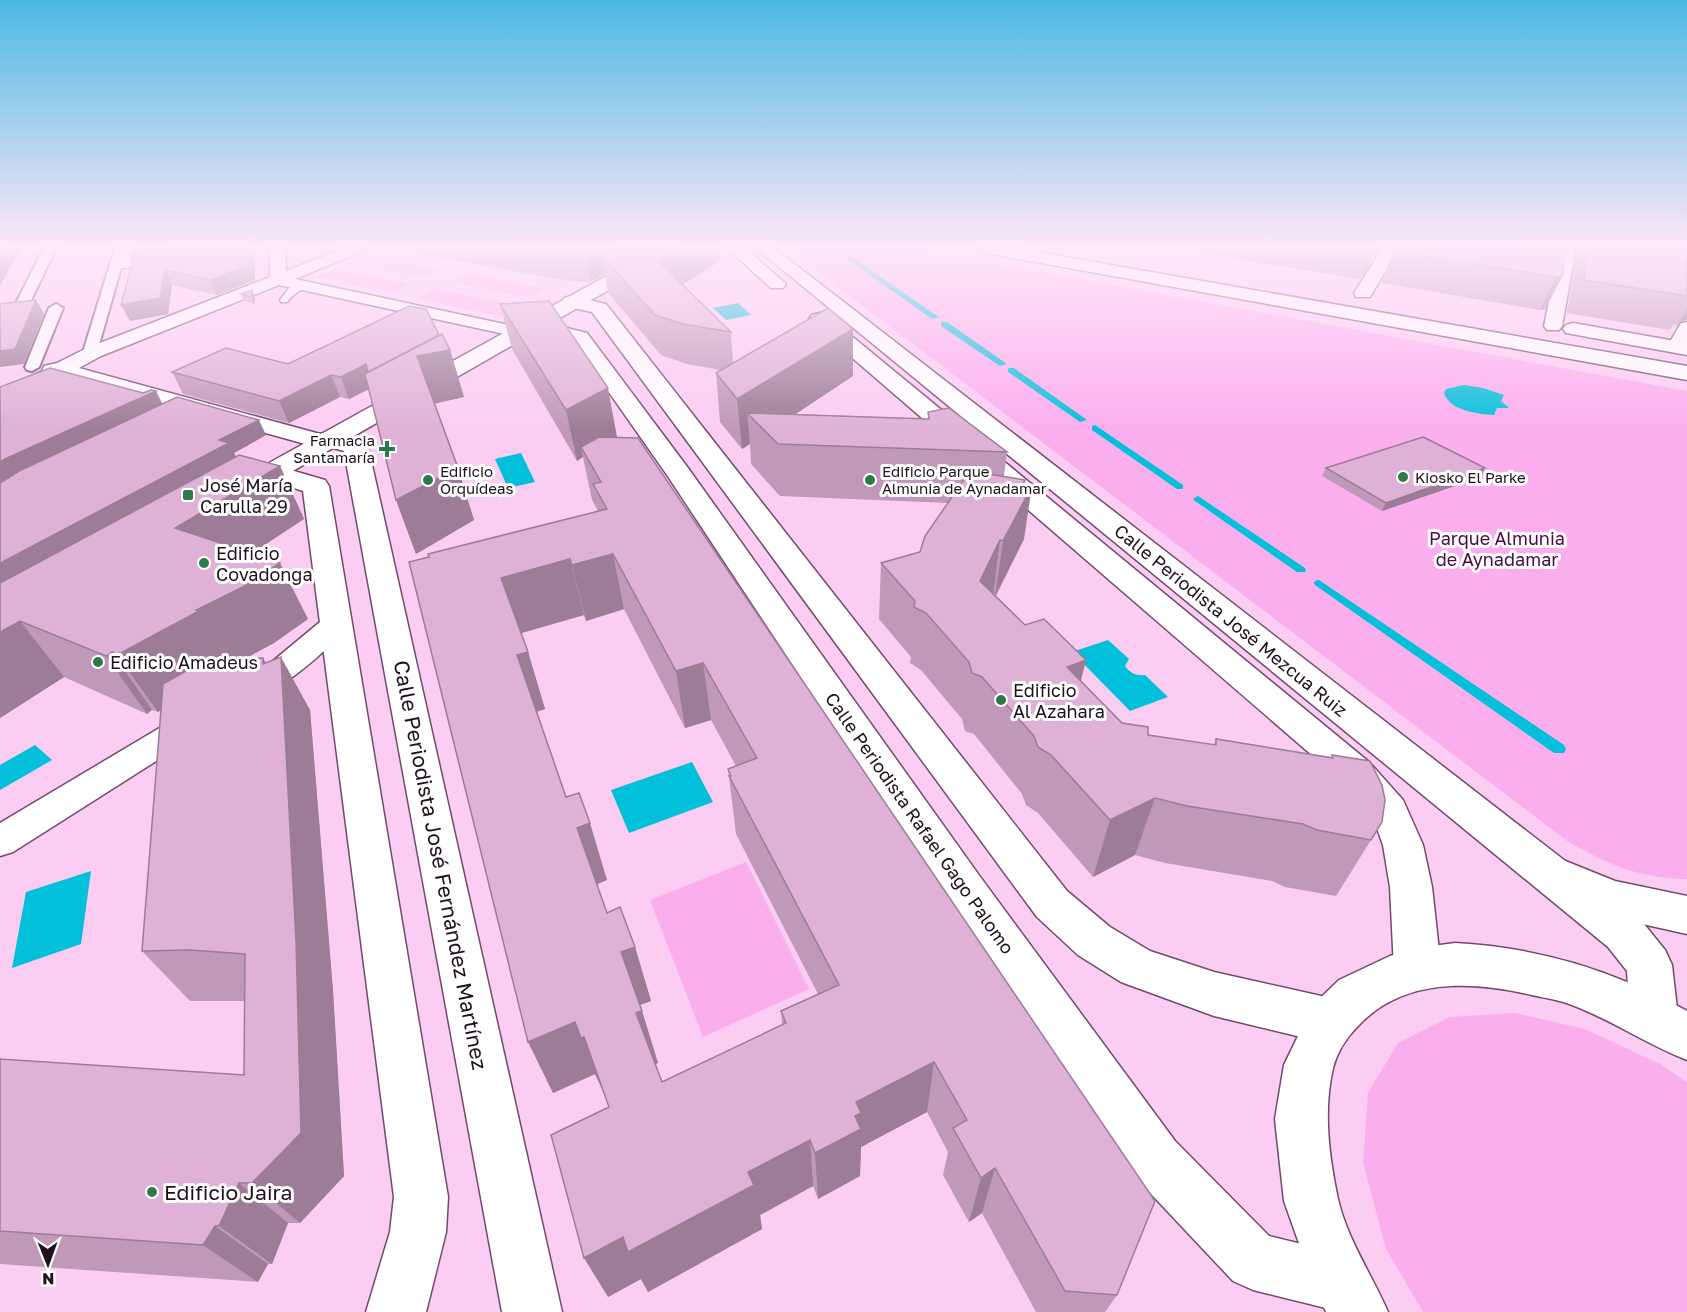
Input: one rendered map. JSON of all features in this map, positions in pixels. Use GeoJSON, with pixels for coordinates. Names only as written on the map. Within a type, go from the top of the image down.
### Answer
{"type":"FeatureCollection","features":[{"type":"Feature","properties":{"kind":"street"},"geometry":{"type":"LineString","coordinates":[[0,316],[14,309]]}},
{"type":"Feature","properties":{"kind":"street"},"geometry":{"type":"LineString","coordinates":[[25,309],[36,311]]}},
{"type":"Feature","properties":{"kind":"street"},"geometry":{"type":"LineString","coordinates":[[32,367],[56,309]]}},
{"type":"Feature","properties":{"kind":"street"},"geometry":{"type":"LineString","coordinates":[[94,352],[91,349],[103,309]]}},
{"type":"Feature","properties":{"kind":"street"},"geometry":{"type":"LineString","coordinates":[[0,398],[27,387],[94,352],[203,309]]}},
{"type":"Feature","properties":{"kind":"street"},"geometry":{"type":"LineString","coordinates":[[428,309],[525,328]]}},
{"type":"Feature","properties":{"kind":"street"},"geometry":{"type":"LineString","coordinates":[[218,502],[560,309]]}},
{"type":"Feature","properties":{"kind":"street"},"geometry":{"type":"LineString","coordinates":[[600,309],[1052,904],[1095,941],[1137,967],[1214,994],[1330,1021]]}},
{"type":"Feature","properties":{"kind":"street","name":"Calle Periodista José Mezcua Ruiz"},"geometry":{"type":"LineString","coordinates":[[808,309],[1356,772],[1389,811],[1405,853],[1414,917],[1417,969]]}},
{"type":"Feature","properties":{"kind":"street","name":"Calle Periodista José Mezcua Ruiz"},"geometry":{"type":"LineString","coordinates":[[841,309],[1624,933],[1649,965],[1676,1025]]}},
{"type":"Feature","properties":{"kind":"street"},"geometry":{"type":"LineString","coordinates":[[1329,309],[1687,373]]}},
{"type":"Feature","properties":{"kind":"street"},"geometry":{"type":"LineString","coordinates":[[1553,326],[1556,309]]}},
{"type":"Feature","properties":{"kind":"street"},"geometry":{"type":"LineString","coordinates":[[1531,322],[1681,348],[1687,327]]}},
{"type":"Feature","properties":{"kind":"street","name":"Calle Periodista Rafael Gago Palomo"},"geometry":{"type":"LineString","coordinates":[[525,328],[580,337],[686,483],[966,891],[1156,1160],[1253,1261],[1350,1298]]}},
{"type":"Feature","properties":{"kind":"street"},"geometry":{"type":"LineString","coordinates":[[0,378],[61,369],[165,408],[326,441]]}},
{"type":"Feature","properties":{"kind":"street","name":"Calle Periodista José Fernández Martínez"},"geometry":{"type":"LineString","coordinates":[[326,441],[356,447],[532,1312]]}},
{"type":"Feature","properties":{"kind":"street"},"geometry":{"type":"LineString","coordinates":[[270,472],[316,486],[421,1197],[418,1232],[396,1312]]}},
{"type":"Feature","properties":{"kind":"street"},"geometry":{"type":"LineString","coordinates":[[0,841],[284,668],[336,624]]}},
{"type":"Feature","properties":{"kind":"street"},"geometry":{"type":"LineString","coordinates":[[284,668],[341,664]]}},
{"type":"Feature","properties":{"kind":"street"},"geometry":{"type":"LineString","coordinates":[[1548,873],[1611,899],[1687,915]]}},
{"type":"Feature","properties":{"kind":"street"},"geometry":{"type":"LineString","coordinates":[[1350,1298],[1311,1201],[1300,1119],[1309,1065],[1330,1021],[1355,996],[1390,977],[1417,969],[1455,964],[1498,966],[1576,984],[1676,1025]]}},
{"type":"Feature","properties":{"kind":"green space"},"geometry":{"type":"Polygon","coordinates":[[[468,309],[512,309],[500,316],[468,309]]]}},
{"type":"Feature","properties":{"kind":"green space","name":"Parque Almunia de Aynadamar"},"geometry":{"type":"Polygon","coordinates":[[[867,309],[1244,309],[1687,391],[1687,879],[1653,876],[1624,869],[1567,841],[867,309]]]}},
{"type":"Feature","properties":{"kind":"green space"},"geometry":{"type":"Polygon","coordinates":[[[746,862],[809,989],[703,1037],[650,900],[746,862]]]}},
{"type":"Feature","properties":{"kind":"green space"},"geometry":{"type":"Polygon","coordinates":[[[1515,1013],[1585,1029],[1660,1064],[1687,1082],[1687,1312],[1423,1312],[1386,1249],[1363,1163],[1368,1093],[1398,1043],[1449,1017],[1515,1013]]]}},
{"type":"Feature","properties":{"kind":"water"},"geometry":{"type":"Polygon","coordinates":[[[714,309],[745,309],[751,315],[726,320],[714,309]]]}},
{"type":"Feature","properties":{"kind":"water"},"geometry":{"type":"Polygon","coordinates":[[[1464,385],[1504,395],[1501,401],[1509,408],[1497,408],[1494,415],[1458,408],[1447,399],[1444,393],[1446,389],[1464,385]]]}},
{"type":"Feature","properties":{"kind":"water"},"geometry":{"type":"Polygon","coordinates":[[[521,453],[535,482],[508,488],[495,459],[521,453]]]}},
{"type":"Feature","properties":{"kind":"water"},"geometry":{"type":"Polygon","coordinates":[[[1108,640],[1129,659],[1125,666],[1129,670],[1145,675],[1168,697],[1130,711],[1072,652],[1108,640]]]}},
{"type":"Feature","properties":{"kind":"water"},"geometry":{"type":"Polygon","coordinates":[[[35,745],[52,760],[0,790],[0,765],[35,745]]]}},
{"type":"Feature","properties":{"kind":"water"},"geometry":{"type":"Polygon","coordinates":[[[692,762],[713,802],[629,833],[611,790],[692,762]]]}},
{"type":"Feature","properties":{"kind":"water"},"geometry":{"type":"Polygon","coordinates":[[[91,871],[81,944],[12,968],[26,892],[91,871]]]}},
{"type":"Feature","properties":{"kind":"building"},"geometry":{"type":"Polygon","coordinates":[[[0,309],[32,309],[15,349],[0,351],[0,309]]]}},
{"type":"Feature","properties":{"kind":"building"},"geometry":{"type":"Polygon","coordinates":[[[402,309],[426,309],[439,335],[368,372],[366,364],[341,377],[331,375],[279,401],[172,372],[226,348],[288,364],[402,309]]]}},
{"type":"Feature","properties":{"kind":"building"},"geometry":{"type":"Polygon","coordinates":[[[503,309],[555,309],[608,388],[566,410],[503,309]]]}},
{"type":"Feature","properties":{"kind":"building"},"geometry":{"type":"Polygon","coordinates":[[[650,309],[708,309],[731,332],[683,324],[655,315],[650,309]]]}},
{"type":"Feature","properties":{"kind":"building"},"geometry":{"type":"Polygon","coordinates":[[[826,309],[829,309],[853,329],[737,399],[716,373],[826,309]]]}},
{"type":"Feature","properties":{"kind":"building"},"geometry":{"type":"Polygon","coordinates":[[[442,334],[450,350],[417,356],[458,468],[396,500],[365,374],[442,334]]]}},
{"type":"Feature","properties":{"kind":"building"},"geometry":{"type":"Polygon","coordinates":[[[50,368],[143,393],[156,391],[0,462],[0,387],[50,368]]]}},
{"type":"Feature","properties":{"kind":"building"},"geometry":{"type":"Polygon","coordinates":[[[177,397],[259,420],[219,440],[229,443],[0,563],[0,483],[19,471],[177,397]]]}},
{"type":"Feature","properties":{"kind":"building"},"geometry":{"type":"Polygon","coordinates":[[[949,408],[1007,452],[778,444],[747,413],[929,419],[928,412],[949,408]]]}},
{"type":"Feature","properties":{"kind":"building"},"geometry":{"type":"Polygon","coordinates":[[[599,437],[638,438],[1155,1201],[1117,1295],[1065,1291],[995,1168],[981,1178],[953,1128],[967,1120],[934,1062],[856,1102],[861,1113],[855,1116],[861,1129],[815,1153],[810,1140],[748,1172],[754,1185],[628,1252],[623,1237],[584,1258],[551,1135],[609,1107],[584,1037],[581,1038],[575,1022],[528,1042],[409,562],[429,557],[428,554],[607,509],[593,484],[601,482],[581,447],[599,437]],[[613,554],[572,565],[570,559],[501,578],[528,652],[517,655],[566,797],[579,793],[590,823],[577,828],[607,913],[620,907],[635,947],[621,952],[642,1011],[636,1013],[662,1082],[786,1023],[781,1011],[839,985],[729,776],[731,776],[728,769],[757,758],[703,663],[676,671],[613,554]]]}},
{"type":"Feature","properties":{"kind":"building"},"geometry":{"type":"Polygon","coordinates":[[[1423,437],[1485,468],[1386,503],[1326,468],[1423,437]]]}},
{"type":"Feature","properties":{"kind":"building"},"geometry":{"type":"Polygon","coordinates":[[[239,455],[280,466],[175,528],[280,563],[243,587],[196,610],[199,611],[117,655],[112,652],[106,656],[20,621],[0,632],[0,583],[239,455]]]}},
{"type":"Feature","properties":{"kind":"building"},"geometry":{"type":"Polygon","coordinates":[[[970,471],[1025,480],[1023,484],[1032,486],[1003,541],[1000,540],[980,581],[1025,625],[1044,619],[1086,660],[1067,667],[1122,723],[1148,727],[1148,735],[1216,745],[1216,739],[1333,758],[1332,755],[1370,761],[1382,785],[1385,800],[1382,822],[1371,840],[1317,830],[1303,824],[1187,806],[1155,798],[1110,820],[1051,755],[1038,747],[1034,736],[982,677],[972,673],[969,662],[926,613],[914,607],[915,601],[881,563],[920,552],[925,536],[970,471]]]}},
{"type":"Feature","properties":{"kind":"building"},"geometry":{"type":"Polygon","coordinates":[[[281,657],[296,941],[301,1133],[252,1183],[239,1183],[219,1226],[215,1226],[203,1245],[0,1231],[0,1059],[244,1075],[245,954],[190,950],[142,951],[163,684],[207,659],[263,658],[263,664],[281,657]]]}},
{"type":"Feature","properties":{"kind":"waterway"},"geometry":{"type":"LineString","coordinates":[[924,309],[935,317]]}},
{"type":"Feature","properties":{"kind":"waterway"},"geometry":{"type":"LineString","coordinates":[[944,324],[1003,364]]}},
{"type":"Feature","properties":{"kind":"waterway"},"geometry":{"type":"LineString","coordinates":[[1011,370],[1083,420]]}},
{"type":"Feature","properties":{"kind":"waterway"},"geometry":{"type":"LineString","coordinates":[[1095,428],[1180,487]]}},
{"type":"Feature","properties":{"kind":"waterway"},"geometry":{"type":"LineString","coordinates":[[1198,499],[1301,570]]}},
{"type":"Feature","properties":{"kind":"waterway"},"geometry":{"type":"LineString","coordinates":[[1319,583],[1559,749]]}},
{"type":"Feature","properties":{"kind":"place","name":"Farmacia Santamaría"},"geometry":{"type":"Point","coordinates":[387,449]}},
{"type":"Feature","properties":{"kind":"place","name":"Kiosko El Parke"},"geometry":{"type":"Point","coordinates":[1403,477]}},
{"type":"Feature","properties":{"kind":"place","name":"Edificio Orquídeas"},"geometry":{"type":"Point","coordinates":[428,480]}},
{"type":"Feature","properties":{"kind":"place","name":"Edificio Parque Almunia de Aynadamar"},"geometry":{"type":"Point","coordinates":[870,480]}},
{"type":"Feature","properties":{"kind":"place","name":"José María Carulla 29"},"geometry":{"type":"Point","coordinates":[188,495]}},
{"type":"Feature","properties":{"kind":"place","name":"Edificio Covadonga"},"geometry":{"type":"Point","coordinates":[204,563]}},
{"type":"Feature","properties":{"kind":"place","name":"Edificio Amadeus"},"geometry":{"type":"Point","coordinates":[98,662]}},
{"type":"Feature","properties":{"kind":"place","name":"Edificio Al Azahara"},"geometry":{"type":"Point","coordinates":[1001,700]}},
{"type":"Feature","properties":{"kind":"place","name":"Edificio Jaira"},"geometry":{"type":"Point","coordinates":[152,1192]}}]}
